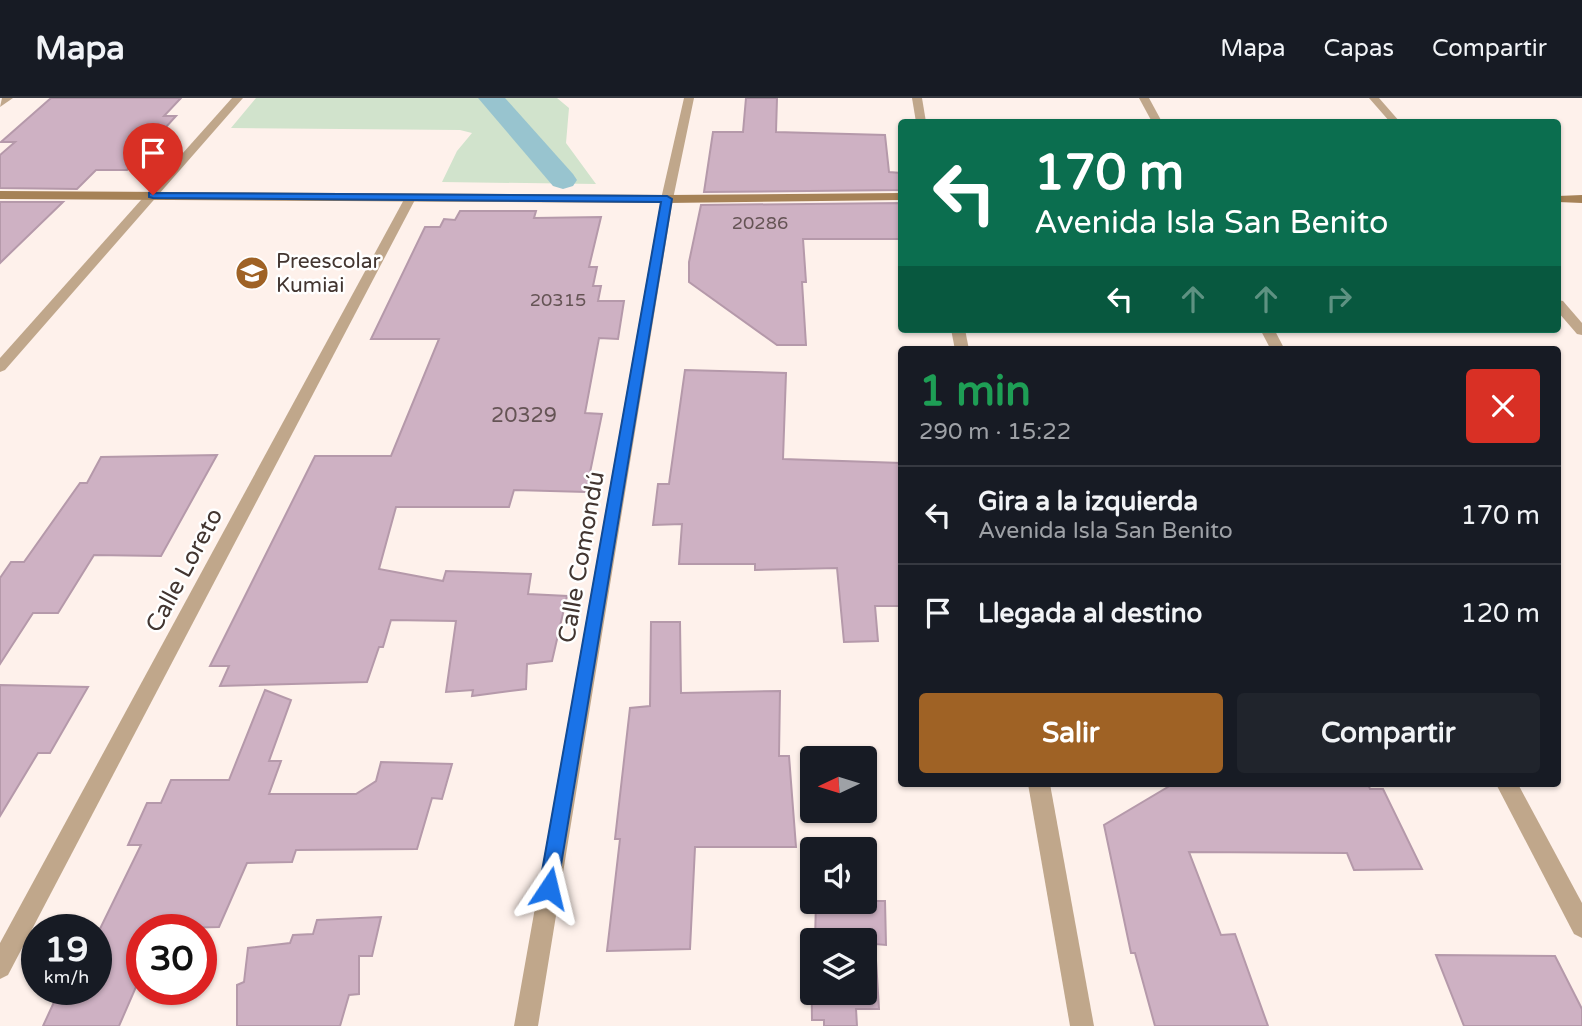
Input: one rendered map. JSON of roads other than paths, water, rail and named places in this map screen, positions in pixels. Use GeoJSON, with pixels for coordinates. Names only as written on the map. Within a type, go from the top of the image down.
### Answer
{"type":"FeatureCollection","features":[{"type":"Feature","properties":{"kind":"main road"},"geometry":{"type":"LineString","coordinates":[[0,195],[667,199],[898,197]]}},
{"type":"Feature","properties":{"kind":"main road"},"geometry":{"type":"LineString","coordinates":[[1561,199],[1582,199]]}},
{"type":"Feature","properties":{"kind":"street"},"geometry":{"type":"LineString","coordinates":[[0,104],[8,98]]}},
{"type":"Feature","properties":{"kind":"street"},"geometry":{"type":"LineString","coordinates":[[0,367],[238,98]]}},
{"type":"Feature","properties":{"kind":"street","name":"Calle Comondú"},"geometry":{"type":"LineString","coordinates":[[526,1026],[667,199],[689,98]]}},
{"type":"Feature","properties":{"kind":"street"},"geometry":{"type":"LineString","coordinates":[[917,98],[920,119]]}},
{"type":"Feature","properties":{"kind":"street"},"geometry":{"type":"LineString","coordinates":[[1144,98],[1155,119]]}},
{"type":"Feature","properties":{"kind":"street"},"geometry":{"type":"LineString","coordinates":[[1374,98],[1392,119]]}},
{"type":"Feature","properties":{"kind":"street","name":"Calle Loreto"},"geometry":{"type":"LineString","coordinates":[[0,967],[411,196]]}},
{"type":"Feature","properties":{"kind":"street"},"geometry":{"type":"LineString","coordinates":[[1561,307],[1582,331]]}},
{"type":"Feature","properties":{"kind":"street"},"geometry":{"type":"LineString","coordinates":[[1040,787],[1082,1026]]}},
{"type":"Feature","properties":{"kind":"street"},"geometry":{"type":"LineString","coordinates":[[1509,787],[1582,926]]}},
{"type":"Feature","properties":{"kind":"waterway"},"geometry":{"type":"LineString","coordinates":[[491,98],[563,180]]}},
{"type":"Feature","properties":{"kind":"place","name":"Preescolar Kumiai"},"geometry":{"type":"Point","coordinates":[252,273]}}]}
